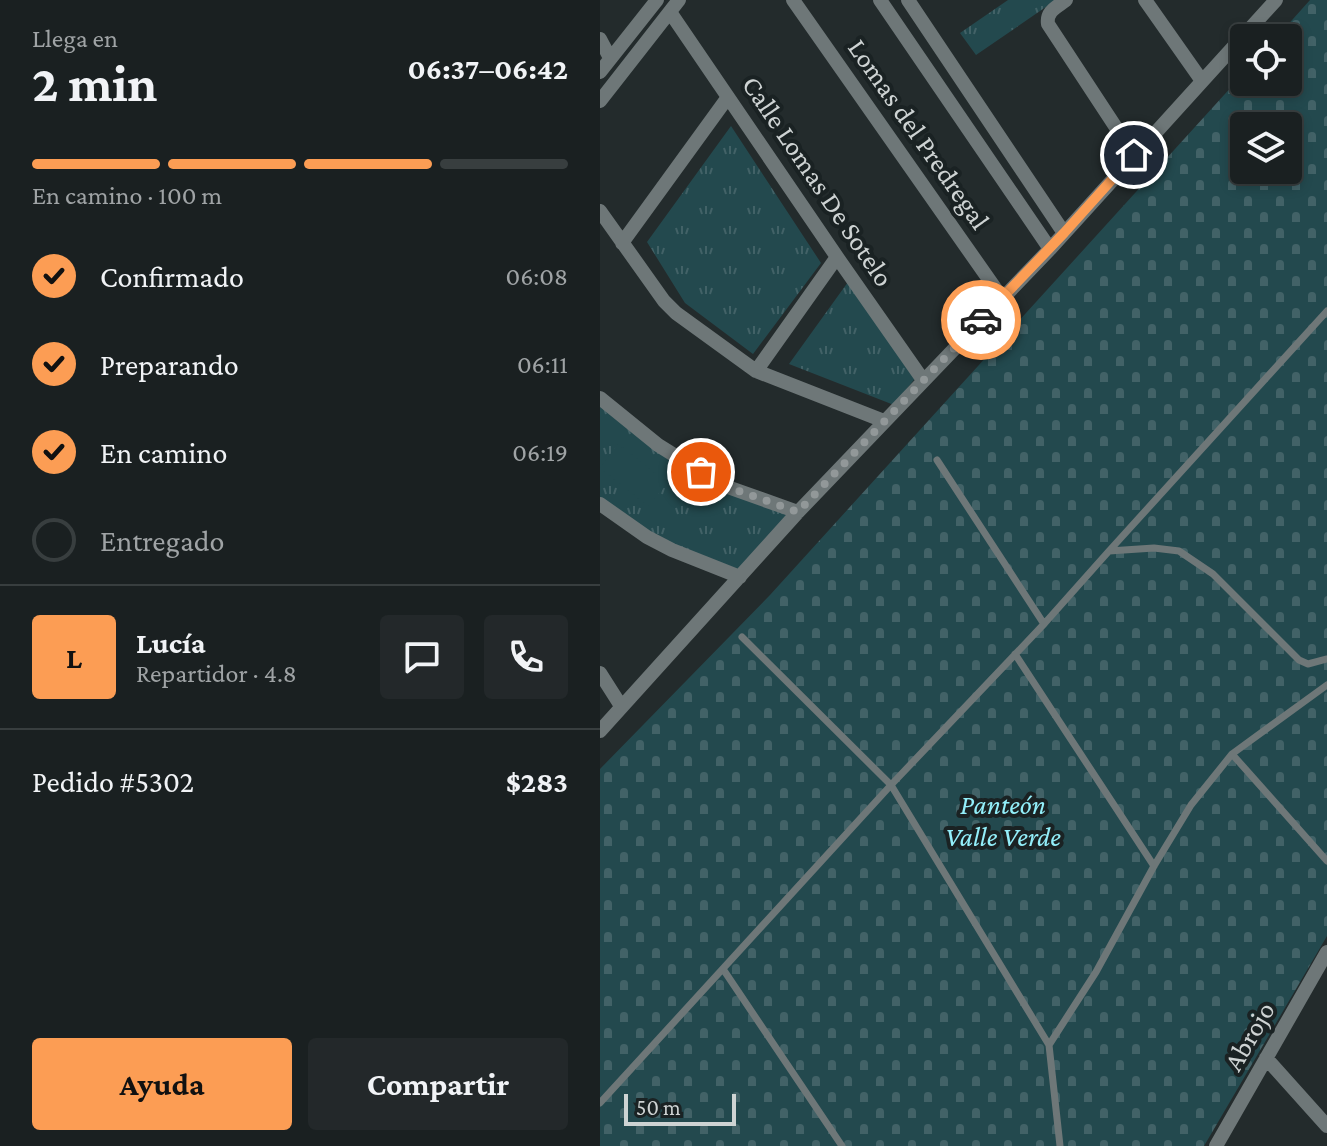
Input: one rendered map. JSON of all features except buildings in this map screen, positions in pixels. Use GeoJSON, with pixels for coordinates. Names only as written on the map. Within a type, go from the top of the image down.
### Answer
{"type":"FeatureCollection","features":[{"type":"Feature","properties":{"kind":"street"},"geometry":{"type":"LineString","coordinates":[[600,72],[657,0]]}},
{"type":"Feature","properties":{"kind":"street","name":"Lomas del Predregal"},"geometry":{"type":"LineString","coordinates":[[793,0],[1002,298]]}},
{"type":"Feature","properties":{"kind":"street"},"geometry":{"type":"LineString","coordinates":[[880,0],[1050,249]]}},
{"type":"Feature","properties":{"kind":"street"},"geometry":{"type":"LineString","coordinates":[[908,0],[1064,233]]}},
{"type":"Feature","properties":{"kind":"street"},"geometry":{"type":"LineString","coordinates":[[1066,0],[1050,11],[1048,24],[1134,155]]}},
{"type":"Feature","properties":{"kind":"street"},"geometry":{"type":"LineString","coordinates":[[1145,0],[1202,81]]}},
{"type":"Feature","properties":{"kind":"street"},"geometry":{"type":"LineString","coordinates":[[600,731],[798,512],[1050,249],[1267,4]]}},
{"type":"Feature","properties":{"kind":"street"},"geometry":{"type":"LineString","coordinates":[[600,101],[675,6]]}},
{"type":"Feature","properties":{"kind":"street","name":"Calle Lomas De Sotelo"},"geometry":{"type":"LineString","coordinates":[[675,6],[728,97],[923,380]]}},
{"type":"Feature","properties":{"kind":"street"},"geometry":{"type":"LineString","coordinates":[[600,39],[610,58]]}},
{"type":"Feature","properties":{"kind":"street"},"geometry":{"type":"LineString","coordinates":[[622,243],[728,97]]}},
{"type":"Feature","properties":{"kind":"street"},"geometry":{"type":"LineString","coordinates":[[600,211],[664,301],[676,313],[756,371],[884,421]]}},
{"type":"Feature","properties":{"kind":"street"},"geometry":{"type":"LineString","coordinates":[[756,371],[837,257]]}},
{"type":"Feature","properties":{"kind":"street"},"geometry":{"type":"LineString","coordinates":[[600,398],[658,445],[722,485],[798,512]]}},
{"type":"Feature","properties":{"kind":"street"},"geometry":{"type":"LineString","coordinates":[[600,504],[647,537],[740,577]]}},
{"type":"Feature","properties":{"kind":"street"},"geometry":{"type":"LineString","coordinates":[[600,673],[621,706]]}},
{"type":"Feature","properties":{"kind":"street","name":"Abrojo"},"geometry":{"type":"LineString","coordinates":[[1216,1146],[1327,952]]}},
{"type":"Feature","properties":{"kind":"street"},"geometry":{"type":"LineString","coordinates":[[1266,1058],[1327,1126]]}},
{"type":"Feature","properties":{"kind":"lane"},"geometry":{"type":"LineString","coordinates":[[600,1103],[891,785],[1044,624],[1327,311]]}},
{"type":"Feature","properties":{"kind":"lane"},"geometry":{"type":"LineString","coordinates":[[937,460],[1044,624]]}},
{"type":"Feature","properties":{"kind":"lane"},"geometry":{"type":"LineString","coordinates":[[1109,551],[1154,548],[1179,551],[1213,574],[1299,660],[1308,664],[1327,659]]}},
{"type":"Feature","properties":{"kind":"lane"},"geometry":{"type":"LineString","coordinates":[[742,637],[891,785],[1049,1045],[1060,1146]]}},
{"type":"Feature","properties":{"kind":"lane"},"geometry":{"type":"LineString","coordinates":[[1015,654],[1154,866]]}},
{"type":"Feature","properties":{"kind":"lane"},"geometry":{"type":"LineString","coordinates":[[1049,1045],[1096,972],[1191,805],[1232,754],[1327,685]]}},
{"type":"Feature","properties":{"kind":"lane"},"geometry":{"type":"LineString","coordinates":[[1232,754],[1326,859]]}},
{"type":"Feature","properties":{"kind":"lane"},"geometry":{"type":"LineString","coordinates":[[723,969],[842,1146]]}},
{"type":"Feature","properties":{"kind":"green space"},"geometry":{"type":"Polygon","coordinates":[[[1008,0],[1056,0],[976,55],[960,33],[1008,0]]]}},
{"type":"Feature","properties":{"kind":"green space","name":"Panteón Valle Verde"},"geometry":{"type":"Polygon","coordinates":[[[1310,0],[1327,0],[1327,936],[1204,1146],[600,1146],[600,769],[770,595],[1230,88],[1230,96],[1302,96],[1302,24],[1289,24],[1310,0]]]}},
{"type":"Feature","properties":{"kind":"green space"},"geometry":{"type":"Polygon","coordinates":[[[731,126],[821,263],[753,354],[685,303],[647,242],[731,126]]]}},
{"type":"Feature","properties":{"kind":"green space"},"geometry":{"type":"Polygon","coordinates":[[[848,282],[917,376],[894,405],[789,364],[848,282]]]}},
{"type":"Feature","properties":{"kind":"green space"},"geometry":{"type":"Polygon","coordinates":[[[600,398],[722,485],[798,512],[740,577],[672,550],[600,504],[600,398]]]}},
{"type":"Feature","properties":{"kind":"green space"},"geometry":{"type":"Polygon","coordinates":[[[618,444],[668,483],[648,506],[600,468],[618,444]]]}},
{"type":"Feature","properties":{"kind":"way so far"},"geometry":{"type":"LineString","coordinates":[[701,472],[722,485],[798,512],[981,320]]}},
{"type":"Feature","properties":{"kind":"route"},"geometry":{"type":"LineString","coordinates":[[981,320],[1134,155]]}}]}
